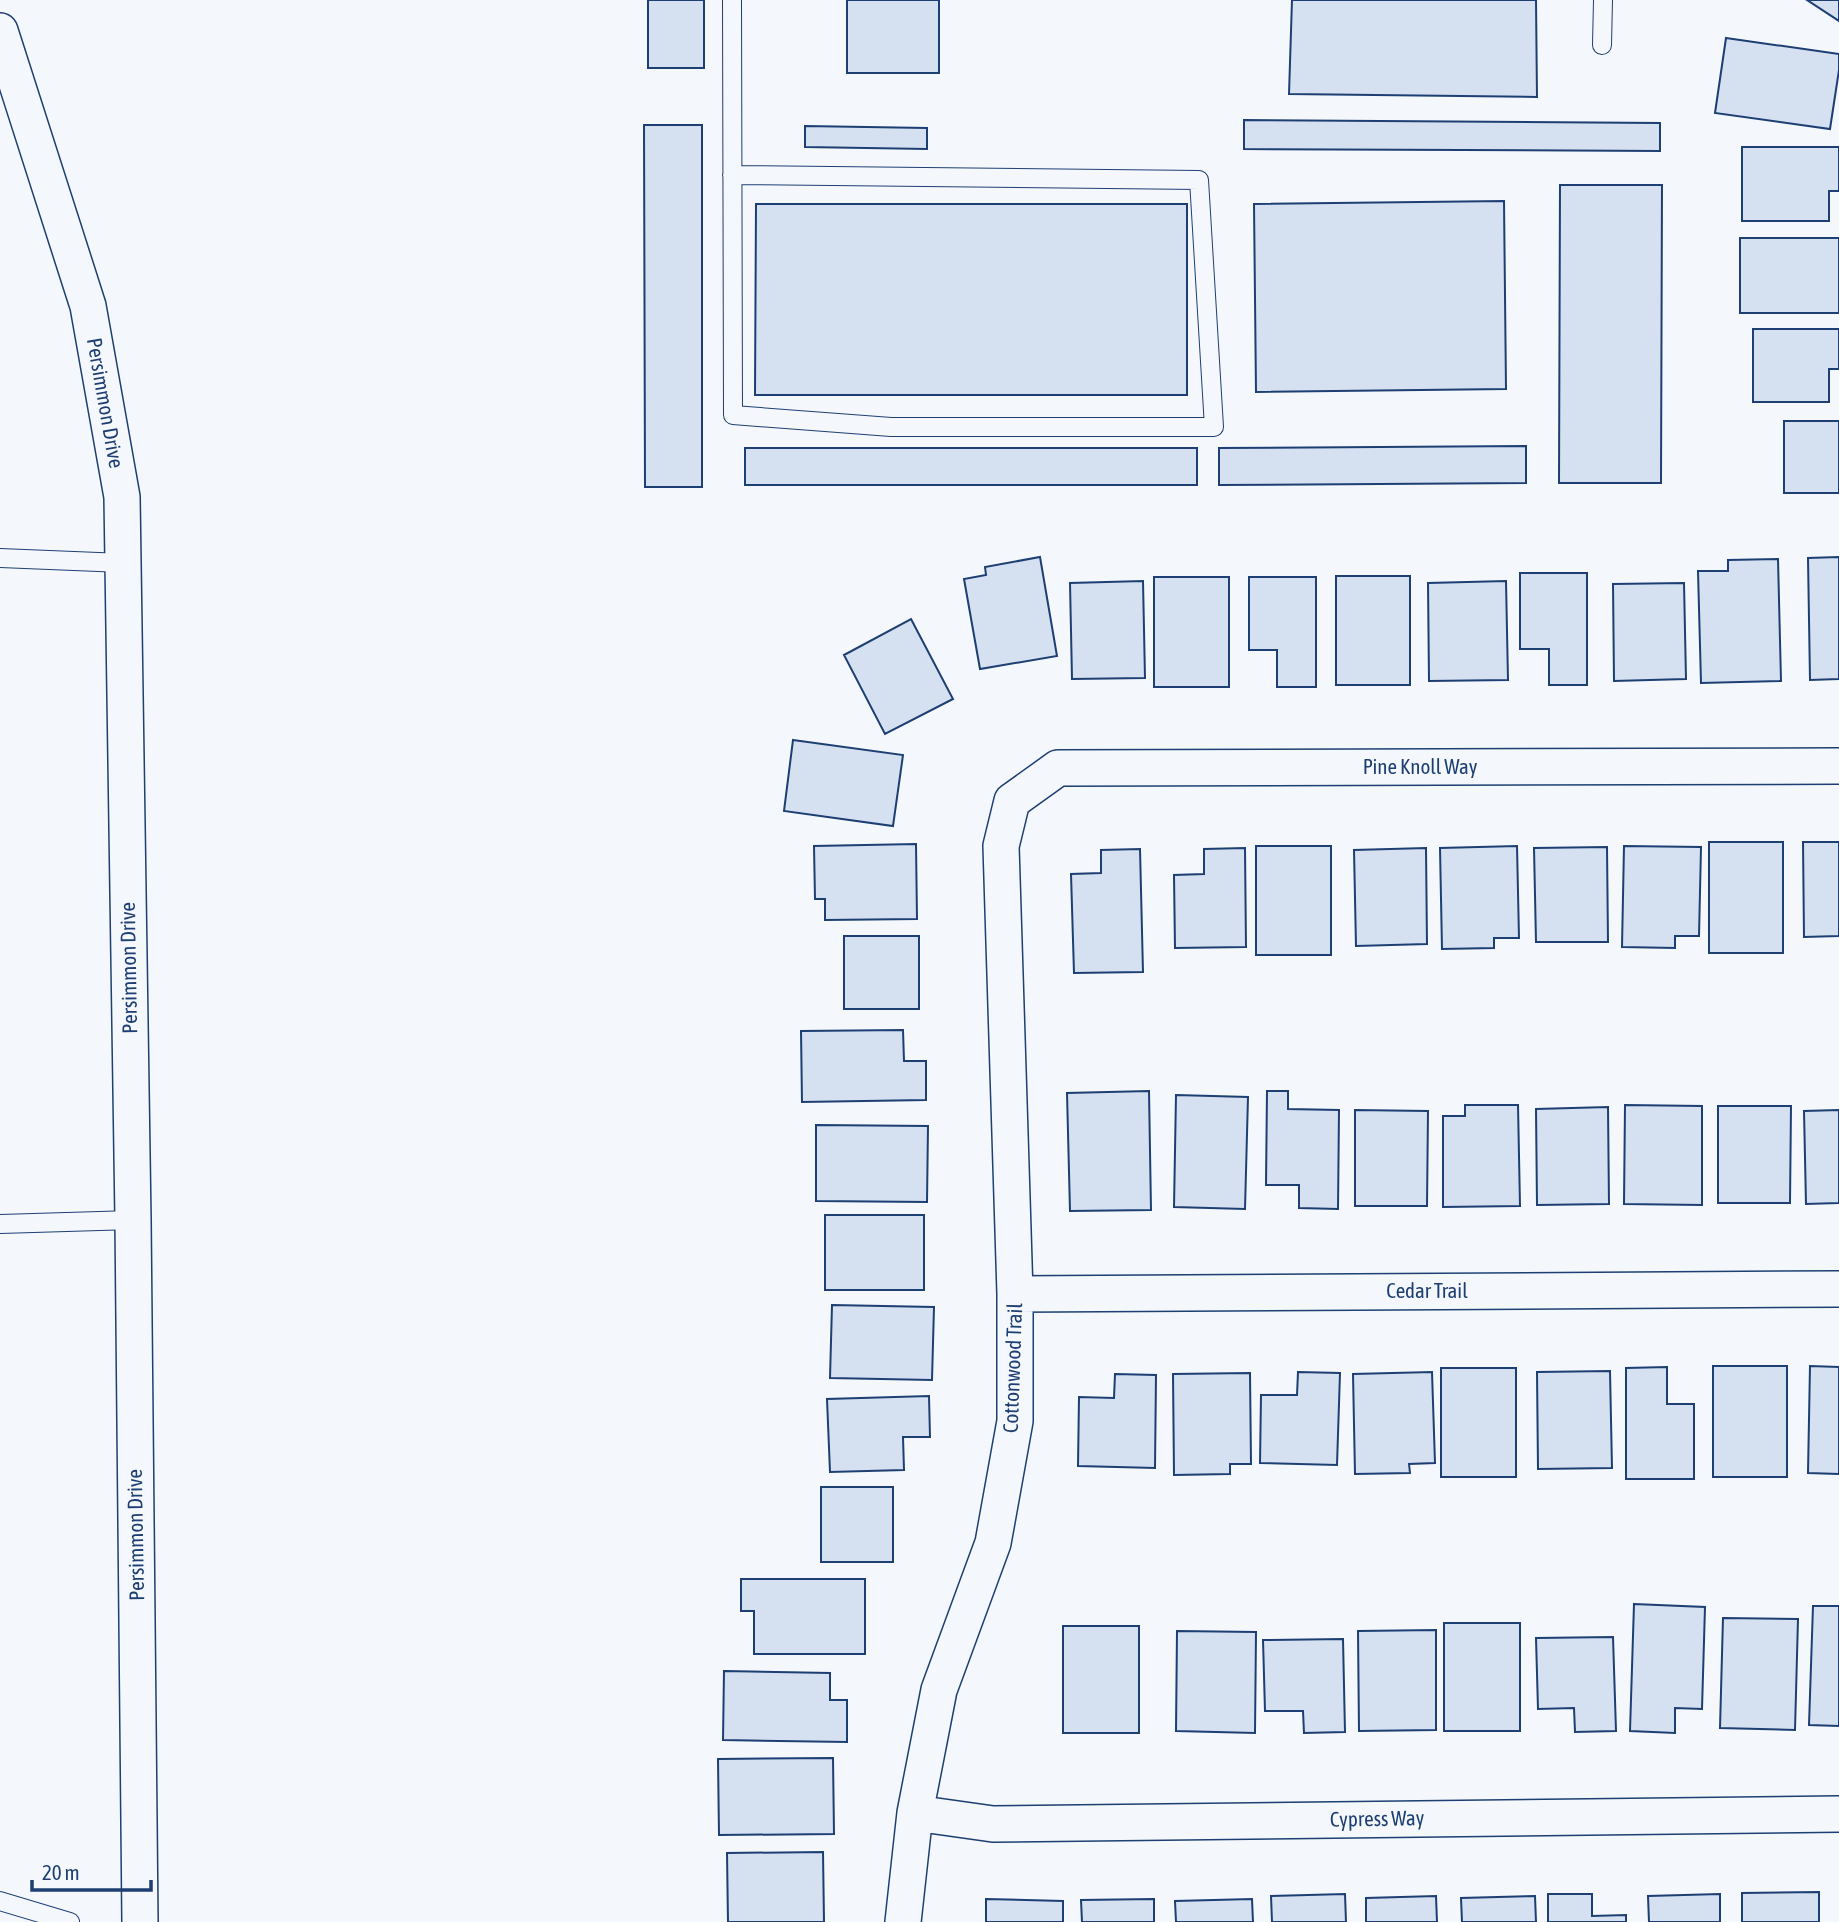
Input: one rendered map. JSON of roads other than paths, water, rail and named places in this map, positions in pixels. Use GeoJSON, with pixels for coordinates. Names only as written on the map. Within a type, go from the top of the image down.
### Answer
{"type":"FeatureCollection","features":[{"type":"Feature","properties":{"kind":"street","name":"Persimmon Drive"},"geometry":{"type":"LineString","coordinates":[[0,31],[88,306],[122,497],[140,1922]]}},
{"type":"Feature","properties":{"kind":"street","name":"Pine Knoll Way"},"geometry":{"type":"LineString","coordinates":[[1012,801],[1058,768],[1839,766]]}},
{"type":"Feature","properties":{"kind":"street","name":"Cottonwood Trail"},"geometry":{"type":"LineString","coordinates":[[903,1922],[915,1813],[939,1690],[993,1543],[1015,1421],[1015,1294],[1001,846],[1012,801]]}},
{"type":"Feature","properties":{"kind":"street","name":"Cedar Trail"},"geometry":{"type":"LineString","coordinates":[[1015,1294],[1839,1289]]}},
{"type":"Feature","properties":{"kind":"street","name":"Cypress Way"},"geometry":{"type":"LineString","coordinates":[[915,1813],[993,1824],[1839,1814]]}},
{"type":"Feature","properties":{"kind":"lane"},"geometry":{"type":"LineString","coordinates":[[732,0],[732,175],[733,415],[891,427],[1214,427],[1199,180],[732,175]]}},
{"type":"Feature","properties":{"kind":"lane"},"geometry":{"type":"LineString","coordinates":[[1602,45],[1603,0]]}},
{"type":"Feature","properties":{"kind":"lane"},"geometry":{"type":"LineString","coordinates":[[0,558],[123,563]]}},
{"type":"Feature","properties":{"kind":"lane"},"geometry":{"type":"LineString","coordinates":[[0,1224],[133,1220]]}},
{"type":"Feature","properties":{"kind":"lane"},"geometry":{"type":"LineString","coordinates":[[0,1901],[70,1922]]}}]}
